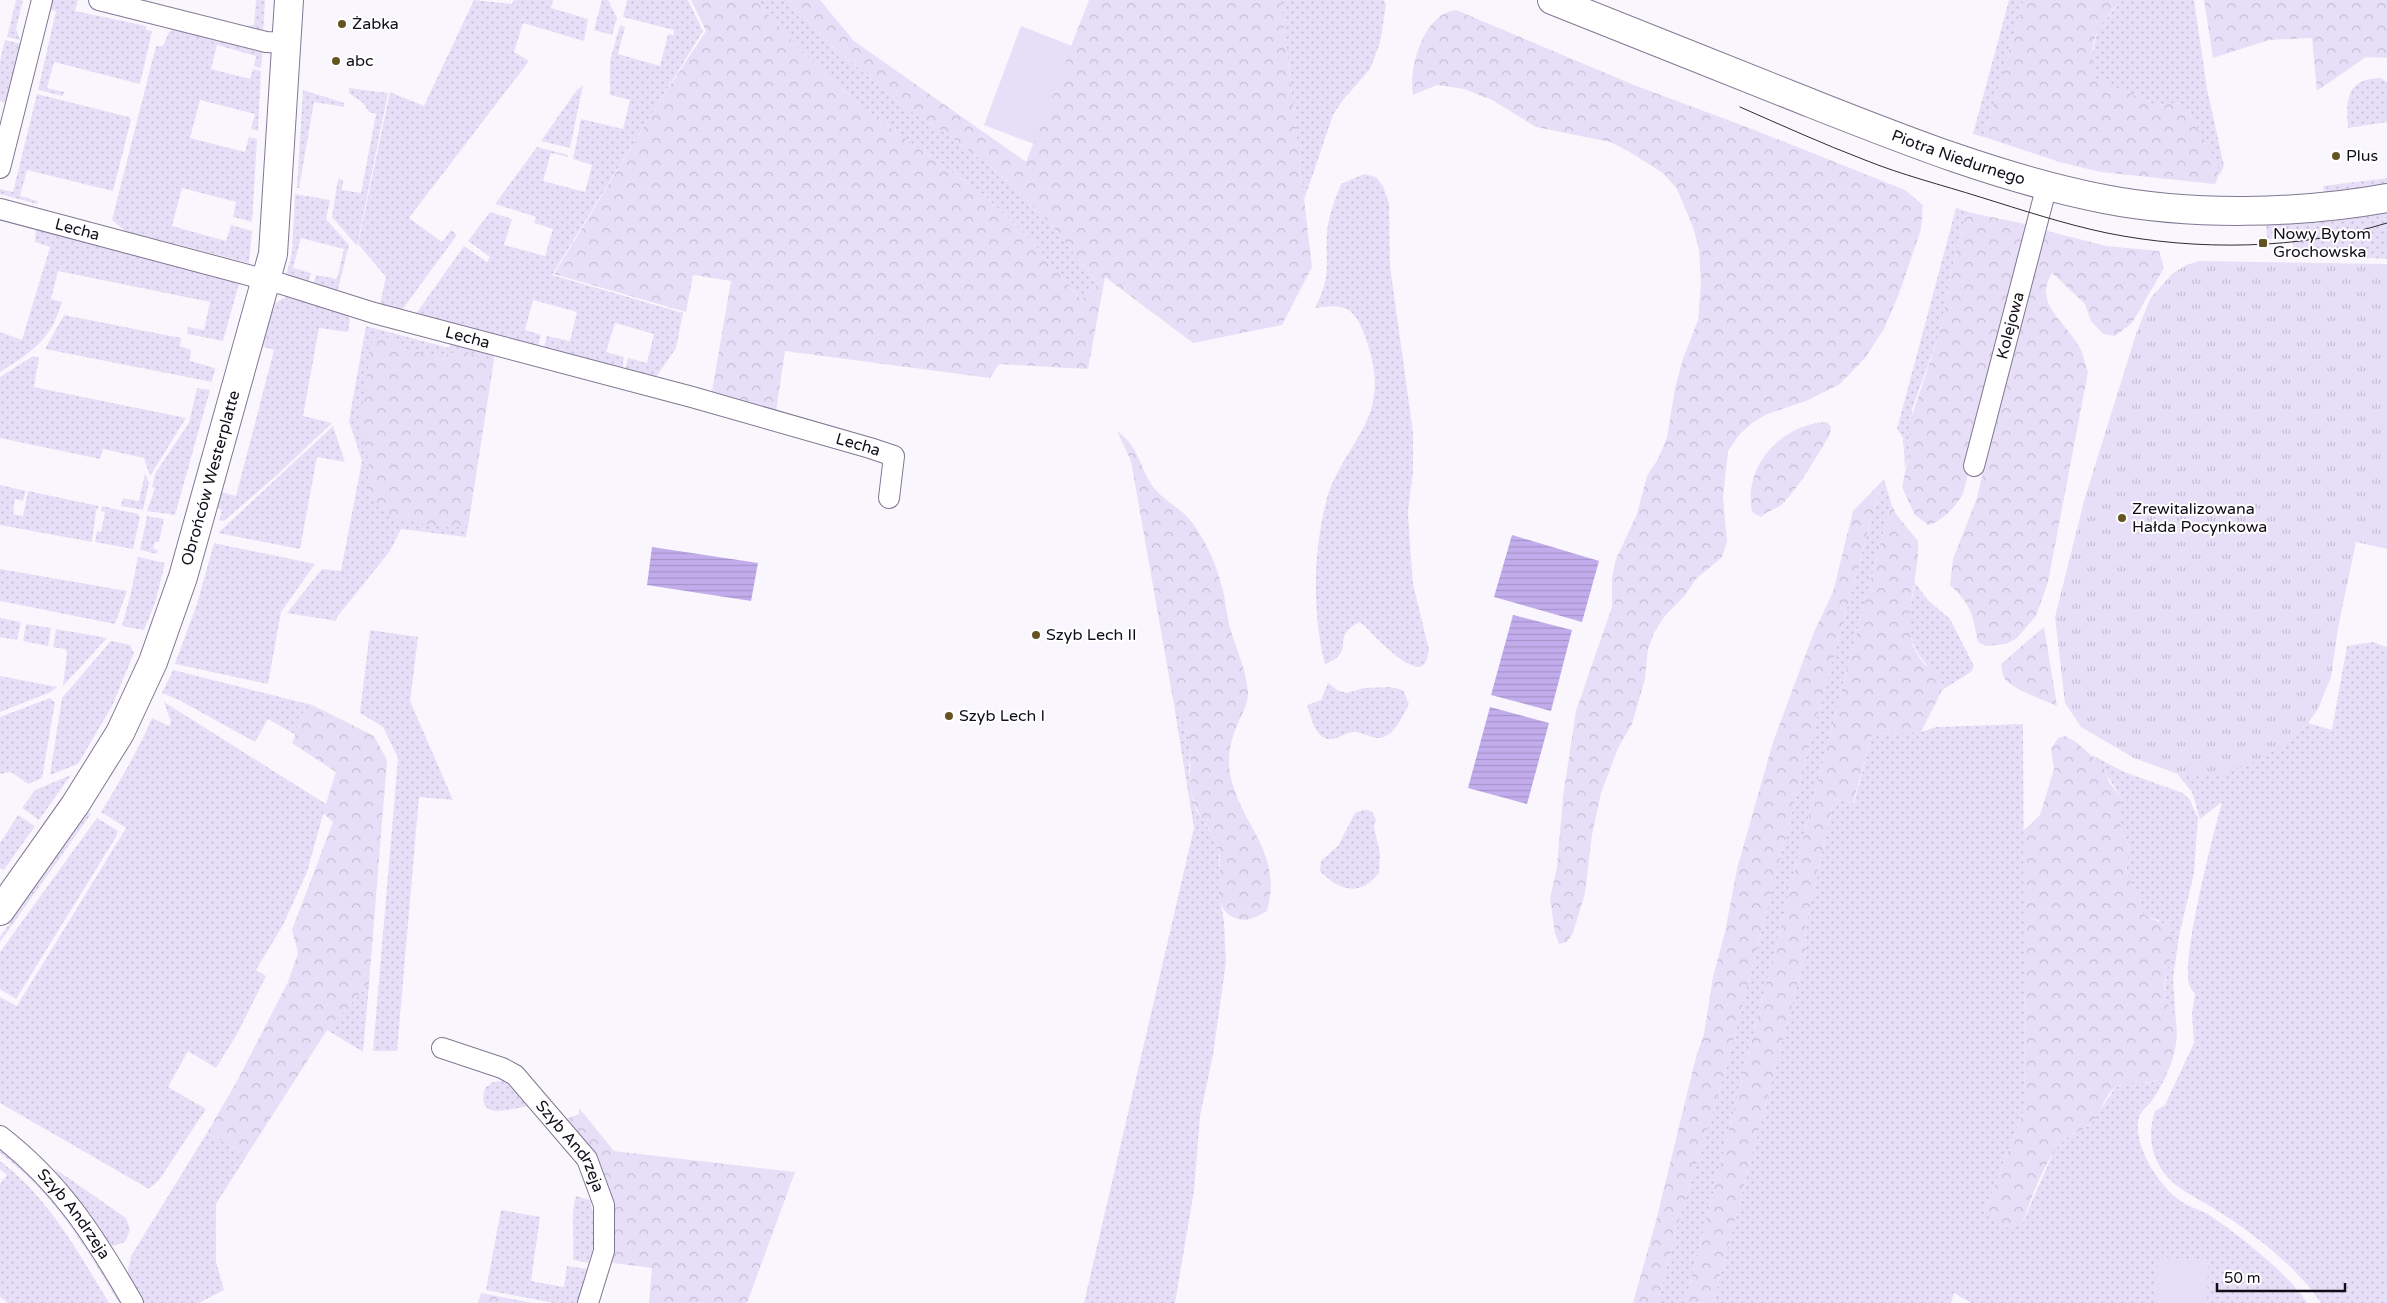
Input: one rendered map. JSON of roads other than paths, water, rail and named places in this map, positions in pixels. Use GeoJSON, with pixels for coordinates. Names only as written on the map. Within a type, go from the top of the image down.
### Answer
{"type":"FeatureCollection","features":[{"type":"Feature","properties":{"kind":"street"},"geometry":{"type":"LineString","coordinates":[[0,168],[42,0]]}},
{"type":"Feature","properties":{"kind":"street"},"geometry":{"type":"LineString","coordinates":[[99,0],[266,42],[287,43]]}},
{"type":"Feature","properties":{"kind":"street","name":"Obrońców Westerplatte"},"geometry":{"type":"LineString","coordinates":[[0,911],[91,781],[120,733],[143,688],[163,638],[183,577],[268,280],[273,254],[289,0]]}},
{"type":"Feature","properties":{"kind":"street","name":"Piotra Niedurnego"},"geometry":{"type":"LineString","coordinates":[[1552,0],[1913,144],[2047,186],[2105,199],[2192,209],[2266,210],[2318,208],[2387,198]]}},
{"type":"Feature","properties":{"kind":"street","name":"Kolejowa"},"geometry":{"type":"LineString","coordinates":[[1974,466],[2047,186]]}},
{"type":"Feature","properties":{"kind":"street","name":"Lecha"},"geometry":{"type":"LineString","coordinates":[[0,208],[27,217],[268,280],[374,313],[692,398],[894,456],[889,498]]}},
{"type":"Feature","properties":{"kind":"street","name":"Szyb Andrzeja"},"geometry":{"type":"LineString","coordinates":[[442,1048],[502,1068],[514,1075],[587,1159],[604,1205],[604,1251],[588,1303]]}},
{"type":"Feature","properties":{"kind":"street","name":"Szyb Andrzeja"},"geometry":{"type":"LineString","coordinates":[[0,1136],[63,1194],[87,1227],[133,1303]]}},
{"type":"Feature","properties":{"kind":"tram line"},"geometry":{"type":"LineString","coordinates":[[1740,107],[1834,148],[1893,170],[2043,216],[2107,233],[2176,243],[2248,245],[2284,243],[2319,238],[2354,232],[2387,223]]}},
{"type":"Feature","properties":{"kind":"place","name":"Żabka"},"geometry":{"type":"Point","coordinates":[342,24]}},
{"type":"Feature","properties":{"kind":"place","name":"abc"},"geometry":{"type":"Point","coordinates":[336,61]}},
{"type":"Feature","properties":{"kind":"place","name":"Plus"},"geometry":{"type":"Point","coordinates":[2336,156]}},
{"type":"Feature","properties":{"kind":"place","name":"Nowy Bytom Grochowska"},"geometry":{"type":"Point","coordinates":[2263,243]}},
{"type":"Feature","properties":{"kind":"place","name":"Zrewitalizowana Hałda Pocynkowa"},"geometry":{"type":"Point","coordinates":[2122,518]}},
{"type":"Feature","properties":{"kind":"place","name":"Szyb Lech II"},"geometry":{"type":"Point","coordinates":[1036,635]}},
{"type":"Feature","properties":{"kind":"place","name":"Szyb Lech I"},"geometry":{"type":"Point","coordinates":[949,716]}}]}
